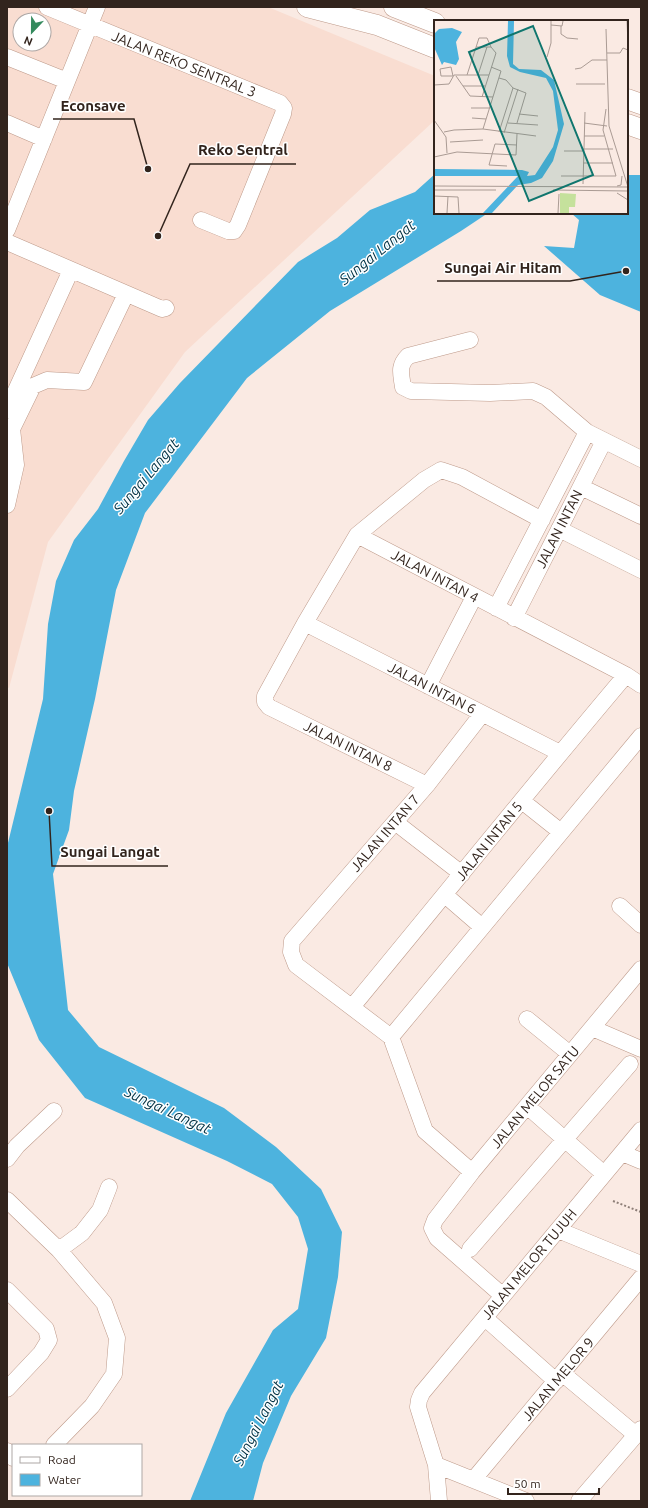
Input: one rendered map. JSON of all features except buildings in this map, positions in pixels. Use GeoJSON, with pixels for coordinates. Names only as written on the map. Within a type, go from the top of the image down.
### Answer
{"type":"FeatureCollection","features":[{"type":"Feature","properties":{"kind":"main road"},"geometry":{"type":"LineString","coordinates":[[307,7],[377,25]]}},
{"type":"Feature","properties":{"kind":"main road"},"geometry":{"type":"LineString","coordinates":[[337,7],[434,48]]}},
{"type":"Feature","properties":{"kind":"main road"},"geometry":{"type":"LineString","coordinates":[[394,7],[434,23]]}},
{"type":"Feature","properties":{"kind":"main road"},"geometry":{"type":"LineString","coordinates":[[628,99],[641,104]]}},
{"type":"Feature","properties":{"kind":"main road"},"geometry":{"type":"LineString","coordinates":[[628,124],[641,129]]}},
{"type":"Feature","properties":{"kind":"street","name":"JALAN REKO SENTRAL 3"},"geometry":{"type":"LineString","coordinates":[[47,7],[280,102],[284,108],[283,114],[238,225],[234,231],[228,231],[201,220]]}},
{"type":"Feature","properties":{"kind":"street"},"geometry":{"type":"LineString","coordinates":[[7,230],[13,197],[44,139],[97,7]]}},
{"type":"Feature","properties":{"kind":"street"},"geometry":{"type":"LineString","coordinates":[[7,57],[67,80]]}},
{"type":"Feature","properties":{"kind":"street"},"geometry":{"type":"LineString","coordinates":[[7,123],[44,139]]}},
{"type":"Feature","properties":{"kind":"street"},"geometry":{"type":"LineString","coordinates":[[7,242],[162,309],[166,308]]}},
{"type":"Feature","properties":{"kind":"street"},"geometry":{"type":"LineString","coordinates":[[7,410],[71,270]]}},
{"type":"Feature","properties":{"kind":"street"},"geometry":{"type":"LineString","coordinates":[[7,504],[16,464],[12,429],[33,386],[47,380],[84,382],[126,294]]}},
{"type":"Feature","properties":{"kind":"street"},"geometry":{"type":"LineString","coordinates":[[470,340],[408,356],[402,362],[401,374],[404,387],[412,391],[490,393],[533,391],[546,397],[587,432],[641,459]]}},
{"type":"Feature","properties":{"kind":"street"},"geometry":{"type":"LineString","coordinates":[[496,608],[587,432]]}},
{"type":"Feature","properties":{"kind":"street","name":"JALAN INTAN"},"geometry":{"type":"LineString","coordinates":[[514,618],[604,441]]}},
{"type":"Feature","properties":{"kind":"street"},"geometry":{"type":"LineString","coordinates":[[305,623],[356,535],[424,480],[441,470],[462,477],[542,520]]}},
{"type":"Feature","properties":{"kind":"street"},"geometry":{"type":"LineString","coordinates":[[581,486],[641,516]]}},
{"type":"Feature","properties":{"kind":"street"},"geometry":{"type":"LineString","coordinates":[[559,529],[641,570]]}},
{"type":"Feature","properties":{"kind":"street","name":"JALAN INTAN 4"},"geometry":{"type":"LineString","coordinates":[[356,535],[626,675],[641,685]]}},
{"type":"Feature","properties":{"kind":"street"},"geometry":{"type":"LineString","coordinates":[[428,686],[474,597]]}},
{"type":"Feature","properties":{"kind":"street","name":"JALAN INTAN 6"},"geometry":{"type":"LineString","coordinates":[[305,623],[560,753]]}},
{"type":"Feature","properties":{"kind":"street","name":"JALAN INTAN 8"},"geometry":{"type":"LineString","coordinates":[[305,623],[265,696],[265,702],[269,707],[427,785]]}},
{"type":"Feature","properties":{"kind":"street","name":"JALAN INTAN 5"},"geometry":{"type":"LineString","coordinates":[[352,1008],[560,753],[626,675]]}},
{"type":"Feature","properties":{"kind":"street","name":"JALAN INTAN 7"},"geometry":{"type":"LineString","coordinates":[[352,1008],[296,965],[291,952],[292,941],[427,785],[482,714]]}},
{"type":"Feature","properties":{"kind":"street"},"geometry":{"type":"LineString","coordinates":[[391,1037],[641,736]]}},
{"type":"Feature","properties":{"kind":"street"},"geometry":{"type":"LineString","coordinates":[[522,801],[561,832]]}},
{"type":"Feature","properties":{"kind":"street"},"geometry":{"type":"LineString","coordinates":[[395,822],[462,874]]}},
{"type":"Feature","properties":{"kind":"street"},"geometry":{"type":"LineString","coordinates":[[445,895],[482,927]]}},
{"type":"Feature","properties":{"kind":"street"},"geometry":{"type":"LineString","coordinates":[[620,906],[641,925]]}},
{"type":"Feature","properties":{"kind":"street","name":"JALAN MELOR SATU"},"geometry":{"type":"LineString","coordinates":[[503,1296],[437,1238],[432,1228],[435,1220],[472,1172],[592,1028],[634,988],[641,969]]}},
{"type":"Feature","properties":{"kind":"street"},"geometry":{"type":"LineString","coordinates":[[352,1008],[391,1037],[425,1131],[472,1172]]}},
{"type":"Feature","properties":{"kind":"street"},"geometry":{"type":"LineString","coordinates":[[527,1019],[570,1054]]}},
{"type":"Feature","properties":{"kind":"street"},"geometry":{"type":"LineString","coordinates":[[592,1028],[641,1049]]}},
{"type":"Feature","properties":{"kind":"street"},"geometry":{"type":"LineString","coordinates":[[470,1249],[630,1064]]}},
{"type":"Feature","properties":{"kind":"street"},"geometry":{"type":"LineString","coordinates":[[527,1106],[604,1174]]}},
{"type":"Feature","properties":{"kind":"street"},"geometry":{"type":"LineString","coordinates":[[7,1159],[17,1146],[54,1111]]}},
{"type":"Feature","properties":{"kind":"street","name":"JALAN MELOR TUJUH"},"geometry":{"type":"LineString","coordinates":[[436,1465],[418,1407],[422,1393],[641,1130]]}},
{"type":"Feature","properties":{"kind":"street"},"geometry":{"type":"LineString","coordinates":[[622,1153],[641,1161]]}},
{"type":"Feature","properties":{"kind":"street"},"geometry":{"type":"LineString","coordinates":[[59,1250],[82,1233],[100,1210],[109,1187]]}},
{"type":"Feature","properties":{"kind":"street"},"geometry":{"type":"LineString","coordinates":[[7,1200],[59,1250],[104,1303],[117,1338],[114,1374],[92,1406],[55,1444]]}},
{"type":"Feature","properties":{"kind":"street"},"geometry":{"type":"LineString","coordinates":[[558,1230],[641,1264]]}},
{"type":"Feature","properties":{"kind":"street","name":"JALAN MELOR 9"},"geometry":{"type":"LineString","coordinates":[[474,1479],[641,1278]]}},
{"type":"Feature","properties":{"kind":"street"},"geometry":{"type":"LineString","coordinates":[[7,1290],[46,1329],[49,1340],[41,1353],[7,1389]]}},
{"type":"Feature","properties":{"kind":"street"},"geometry":{"type":"LineString","coordinates":[[485,1318],[559,1377],[639,1432],[579,1501]]}},
{"type":"Feature","properties":{"kind":"street"},"geometry":{"type":"LineString","coordinates":[[439,1501],[436,1465],[526,1501]]}},
{"type":"Feature","properties":{"kind":"path"},"geometry":{"type":"LineString","coordinates":[[613,1201],[641,1212]]}},
{"type":"Feature","properties":{"kind":"shaded area"},"geometry":{"type":"Polygon","coordinates":[[[7,7],[268,7],[434,76],[434,121],[185,352],[48,542],[9,688],[7,687],[7,7]]]}},
{"type":"Feature","properties":{"kind":"water"},"geometry":{"type":"Polygon","coordinates":[[[434,175],[434,214],[486,214],[330,311],[247,378],[145,513],[116,590],[95,699],[74,791],[69,830],[53,874],[68,1010],[99,1047],[224,1108],[276,1147],[321,1189],[342,1232],[338,1277],[326,1338],[291,1396],[263,1463],[253,1501],[190,1501],[226,1413],[273,1330],[298,1309],[308,1249],[298,1217],[272,1184],[227,1161],[85,1098],[39,1040],[7,963],[7,847],[43,699],[48,624],[56,581],[74,540],[98,509],[148,420],[180,383],[298,262],[337,238],[370,210],[415,192],[434,175]]]}},
{"type":"Feature","properties":{"kind":"water"},"geometry":{"type":"Polygon","coordinates":[[[628,175],[641,175],[641,312],[600,295],[544,246],[574,248],[579,220],[572,214],[628,214],[628,175]]]}},
{"type":"Feature","properties":{"kind":"place","name":"Econsave"},"geometry":{"type":"Point","coordinates":[148,169]}},
{"type":"Feature","properties":{"kind":"place","name":"Reko Sentral"},"geometry":{"type":"Point","coordinates":[158,236]}},
{"type":"Feature","properties":{"kind":"place","name":"Sungai Air Hitam"},"geometry":{"type":"Point","coordinates":[626,271]}},
{"type":"Feature","properties":{"kind":"place","name":"Sungai Langat"},"geometry":{"type":"Point","coordinates":[49,811]}}]}
